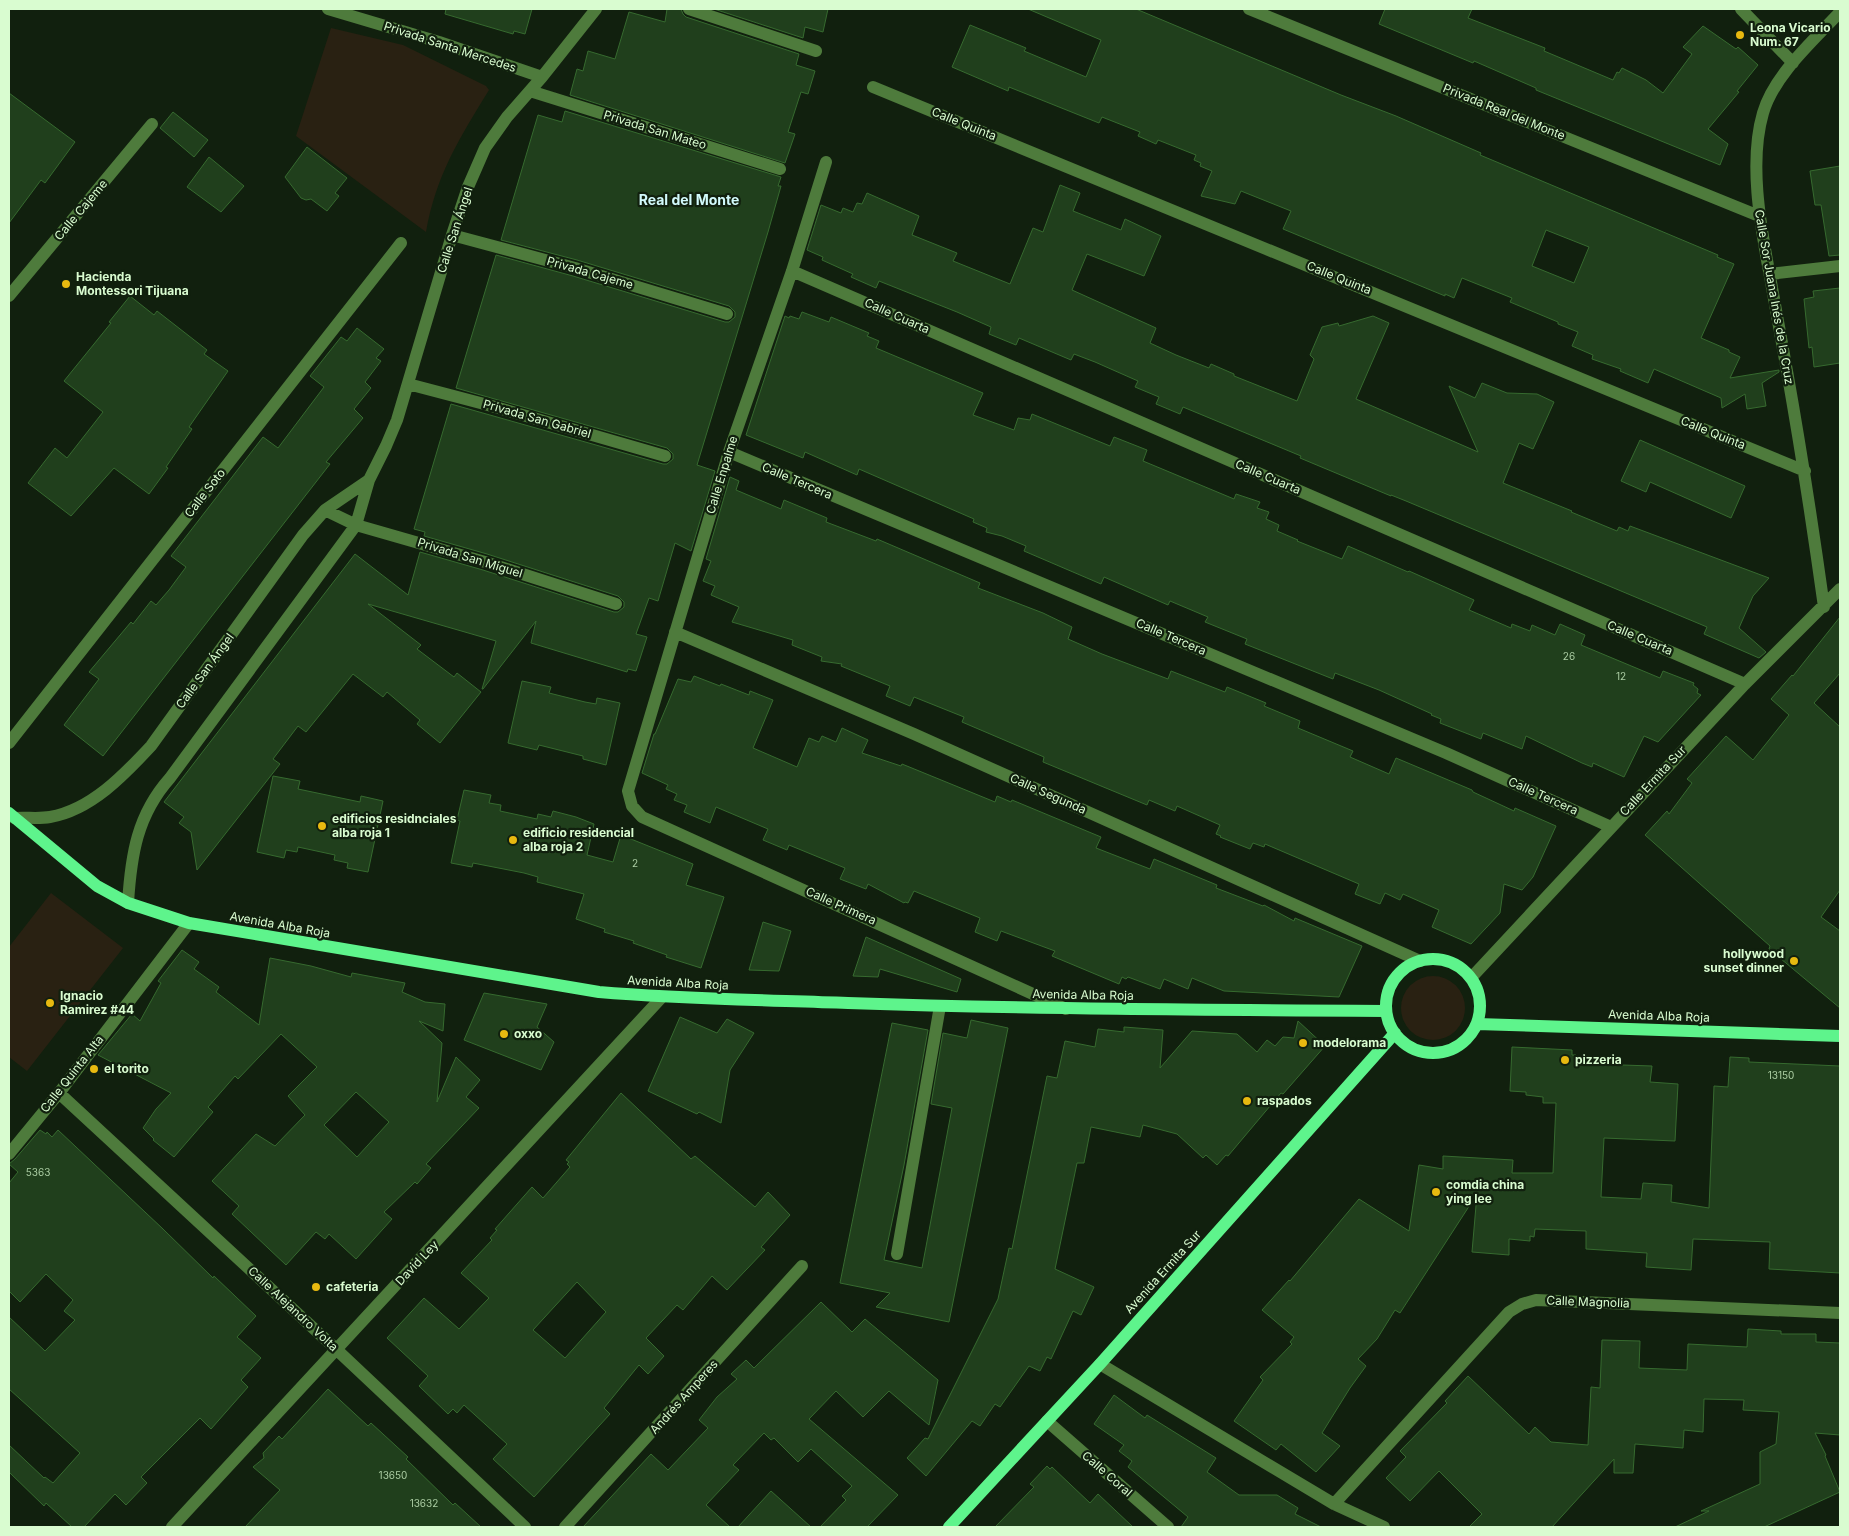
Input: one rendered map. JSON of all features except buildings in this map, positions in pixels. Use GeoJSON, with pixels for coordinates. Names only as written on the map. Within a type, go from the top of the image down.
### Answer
{"type":"FeatureCollection","features":[{"type":"Feature","properties":{"kind":"main road","name":"Avenida Alba Roja"},"geometry":{"type":"LineString","coordinates":[[12,816],[98,886],[128,903],[189,923],[599,992],[662,997],[940,1006],[1066,1009],[1386,1011]]}},
{"type":"Feature","properties":{"kind":"main road"},"geometry":{"type":"LineString","coordinates":[[1436,959],[1452,963],[1464,970],[1471,978],[1479,995],[1481,1010],[1477,1024],[1469,1037],[1458,1046],[1445,1052],[1430,1053],[1414,1050],[1400,1040],[1391,1027],[1386,1011],[1387,995],[1394,980],[1405,968],[1420,961],[1436,959]]}},
{"type":"Feature","properties":{"kind":"main road","name":"Avenida Alba Roja"},"geometry":{"type":"LineString","coordinates":[[1477,1024],[1840,1036]]}},
{"type":"Feature","properties":{"kind":"main road","name":"Avenida Ermita Sur"},"geometry":{"type":"LineString","coordinates":[[949,1527],[1100,1364],[1395,1033]]}},
{"type":"Feature","properties":{"kind":"street","name":"Privada Santa Mercedes"},"geometry":{"type":"LineString","coordinates":[[328,9],[438,42],[542,77]]}},
{"type":"Feature","properties":{"kind":"street","name":"Calle San Ángel"},"geometry":{"type":"LineString","coordinates":[[128,903],[130,870],[136,839],[156,794],[170,778],[356,525],[369,480],[390,437],[408,384],[452,235],[468,187],[485,148],[507,117],[542,77],[596,9]]}},
{"type":"Feature","properties":{"kind":"street"},"geometry":{"type":"LineString","coordinates":[[689,9],[816,51]]}},
{"type":"Feature","properties":{"kind":"street","name":"Privada Real del Monte"},"geometry":{"type":"LineString","coordinates":[[1249,9],[1759,216]]}},
{"type":"Feature","properties":{"kind":"street"},"geometry":{"type":"LineString","coordinates":[[1741,9],[1793,63]]}},
{"type":"Feature","properties":{"kind":"street","name":"Calle Sor Juana Inés de la Cruz"},"geometry":{"type":"LineString","coordinates":[[1824,607],[1805,471],[1759,216],[1757,170],[1758,135],[1770,94],[1793,63],[1840,12]]}},
{"type":"Feature","properties":{"kind":"street","name":"Calle Quinta"},"geometry":{"type":"LineString","coordinates":[[873,86],[1805,471]]}},
{"type":"Feature","properties":{"kind":"street","name":"Privada San Mateo"},"geometry":{"type":"LineString","coordinates":[[530,91],[780,169]]}},
{"type":"Feature","properties":{"kind":"street","name":"Calle Cajeme"},"geometry":{"type":"LineString","coordinates":[[9,296],[152,124]]}},
{"type":"Feature","properties":{"kind":"street","name":"Calle Enpalme"},"geometry":{"type":"LineString","coordinates":[[628,792],[729,452],[792,271],[826,162]]}},
{"type":"Feature","properties":{"kind":"street","name":"Privada Cajeme"},"geometry":{"type":"LineString","coordinates":[[452,235],[575,268],[727,314]]}},
{"type":"Feature","properties":{"kind":"street","name":"Calle Soto"},"geometry":{"type":"LineString","coordinates":[[9,743],[401,242]]}},
{"type":"Feature","properties":{"kind":"street"},"geometry":{"type":"LineString","coordinates":[[1770,274],[1840,266]]}},
{"type":"Feature","properties":{"kind":"street","name":"Calle Cuarta"},"geometry":{"type":"LineString","coordinates":[[792,271],[1745,684]]}},
{"type":"Feature","properties":{"kind":"street","name":"Privada San Gabriel"},"geometry":{"type":"LineString","coordinates":[[408,384],[666,456]]}},
{"type":"Feature","properties":{"kind":"street","name":"Calle Tercera"},"geometry":{"type":"LineString","coordinates":[[729,452],[1446,753],[1611,827]]}},
{"type":"Feature","properties":{"kind":"street","name":"Calle San Ángel"},"geometry":{"type":"LineString","coordinates":[[12,816],[50,817],[76,808],[100,793],[128,770],[151,746],[303,536],[325,510],[369,480]]}},
{"type":"Feature","properties":{"kind":"street","name":"Privada San Miguel"},"geometry":{"type":"LineString","coordinates":[[325,510],[356,525],[485,562],[616,604]]}},
{"type":"Feature","properties":{"kind":"street","name":"Calle Ermita Sur"},"geometry":{"type":"LineString","coordinates":[[1471,978],[1745,684],[1840,590]]}},
{"type":"Feature","properties":{"kind":"street","name":"Calle Segunda"},"geometry":{"type":"LineString","coordinates":[[675,632],[914,734],[1420,961]]}},
{"type":"Feature","properties":{"kind":"street","name":"Calle Primera"},"geometry":{"type":"LineString","coordinates":[[628,792],[632,806],[642,817],[1066,1009]]}},
{"type":"Feature","properties":{"kind":"street","name":"Calle Quinta Alta"},"geometry":{"type":"LineString","coordinates":[[9,1154],[59,1093],[189,923]]}},
{"type":"Feature","properties":{"kind":"street","name":"David Ley"},"geometry":{"type":"LineString","coordinates":[[172,1527],[662,997]]}},
{"type":"Feature","properties":{"kind":"street"},"geometry":{"type":"LineString","coordinates":[[897,1254],[940,1006]]}},
{"type":"Feature","properties":{"kind":"street","name":"Calle Alejandro Volta"},"geometry":{"type":"LineString","coordinates":[[59,1093],[526,1527]]}},
{"type":"Feature","properties":{"kind":"street","name":"Andrés Amperes"},"geometry":{"type":"LineString","coordinates":[[565,1527],[802,1266]]}},
{"type":"Feature","properties":{"kind":"street","name":"Calle Magnolia"},"geometry":{"type":"LineString","coordinates":[[1334,1504],[1509,1312],[1522,1304],[1536,1300],[1840,1313]]}},
{"type":"Feature","properties":{"kind":"street"},"geometry":{"type":"LineString","coordinates":[[1100,1364],[1334,1504],[1384,1527]]}},
{"type":"Feature","properties":{"kind":"street","name":"Calle Coral"},"geometry":{"type":"LineString","coordinates":[[1047,1421],[1168,1527]]}},
{"type":"Feature","properties":{"kind":"shaded area"},"geometry":{"type":"Polygon","coordinates":[[[331,28],[403,45],[486,86],[489,90],[459,141],[442,175],[430,212],[426,232],[296,136],[331,28]]]}},
{"type":"Feature","properties":{"kind":"shaded area","name":"Ignacio Ramirez #44"},"geometry":{"type":"Polygon","coordinates":[[[51,893],[123,948],[27,1071],[9,1057],[9,947],[51,893]]]}},
{"type":"Feature","properties":{"kind":"shaded area"},"geometry":{"type":"Polygon","coordinates":[[[1427,976],[1439,976],[1456,985],[1463,996],[1465,1008],[1463,1020],[1456,1031],[1439,1040],[1427,1040],[1415,1035],[1406,1026],[1401,1014],[1401,1002],[1406,990],[1415,981],[1427,976]]]}},
{"type":"Feature","properties":{"kind":"place","name":"Leona Vicario Num. 67"},"geometry":{"type":"Point","coordinates":[1740,35]}},
{"type":"Feature","properties":{"kind":"place","name":"Hacienda Montessori Tijuana"},"geometry":{"type":"Point","coordinates":[66,284]}},
{"type":"Feature","properties":{"kind":"place","name":"edificios residnciales alba roja 1"},"geometry":{"type":"Point","coordinates":[322,826]}},
{"type":"Feature","properties":{"kind":"place","name":"edificio residencial alba roja 2"},"geometry":{"type":"Point","coordinates":[513,840]}},
{"type":"Feature","properties":{"kind":"place","name":"hollywood sunset dinner"},"geometry":{"type":"Point","coordinates":[1794,961]}},
{"type":"Feature","properties":{"kind":"place","name":"Ignacio Ramirez #44"},"geometry":{"type":"Point","coordinates":[50,1003]}},
{"type":"Feature","properties":{"kind":"place","name":"oxxo"},"geometry":{"type":"Point","coordinates":[504,1034]}},
{"type":"Feature","properties":{"kind":"place","name":"modelorama"},"geometry":{"type":"Point","coordinates":[1303,1043]}},
{"type":"Feature","properties":{"kind":"place","name":"pizzeria"},"geometry":{"type":"Point","coordinates":[1565,1060]}},
{"type":"Feature","properties":{"kind":"place","name":"el torito"},"geometry":{"type":"Point","coordinates":[94,1069]}},
{"type":"Feature","properties":{"kind":"place","name":"raspados"},"geometry":{"type":"Point","coordinates":[1247,1101]}},
{"type":"Feature","properties":{"kind":"place","name":"comdia china ying lee"},"geometry":{"type":"Point","coordinates":[1436,1192]}},
{"type":"Feature","properties":{"kind":"place","name":"cafeteria"},"geometry":{"type":"Point","coordinates":[316,1287]}},
{"type":"Feature","properties":{"kind":"district","name":"Real del Monte"},"geometry":{"type":"Point","coordinates":[689,200]}}]}
